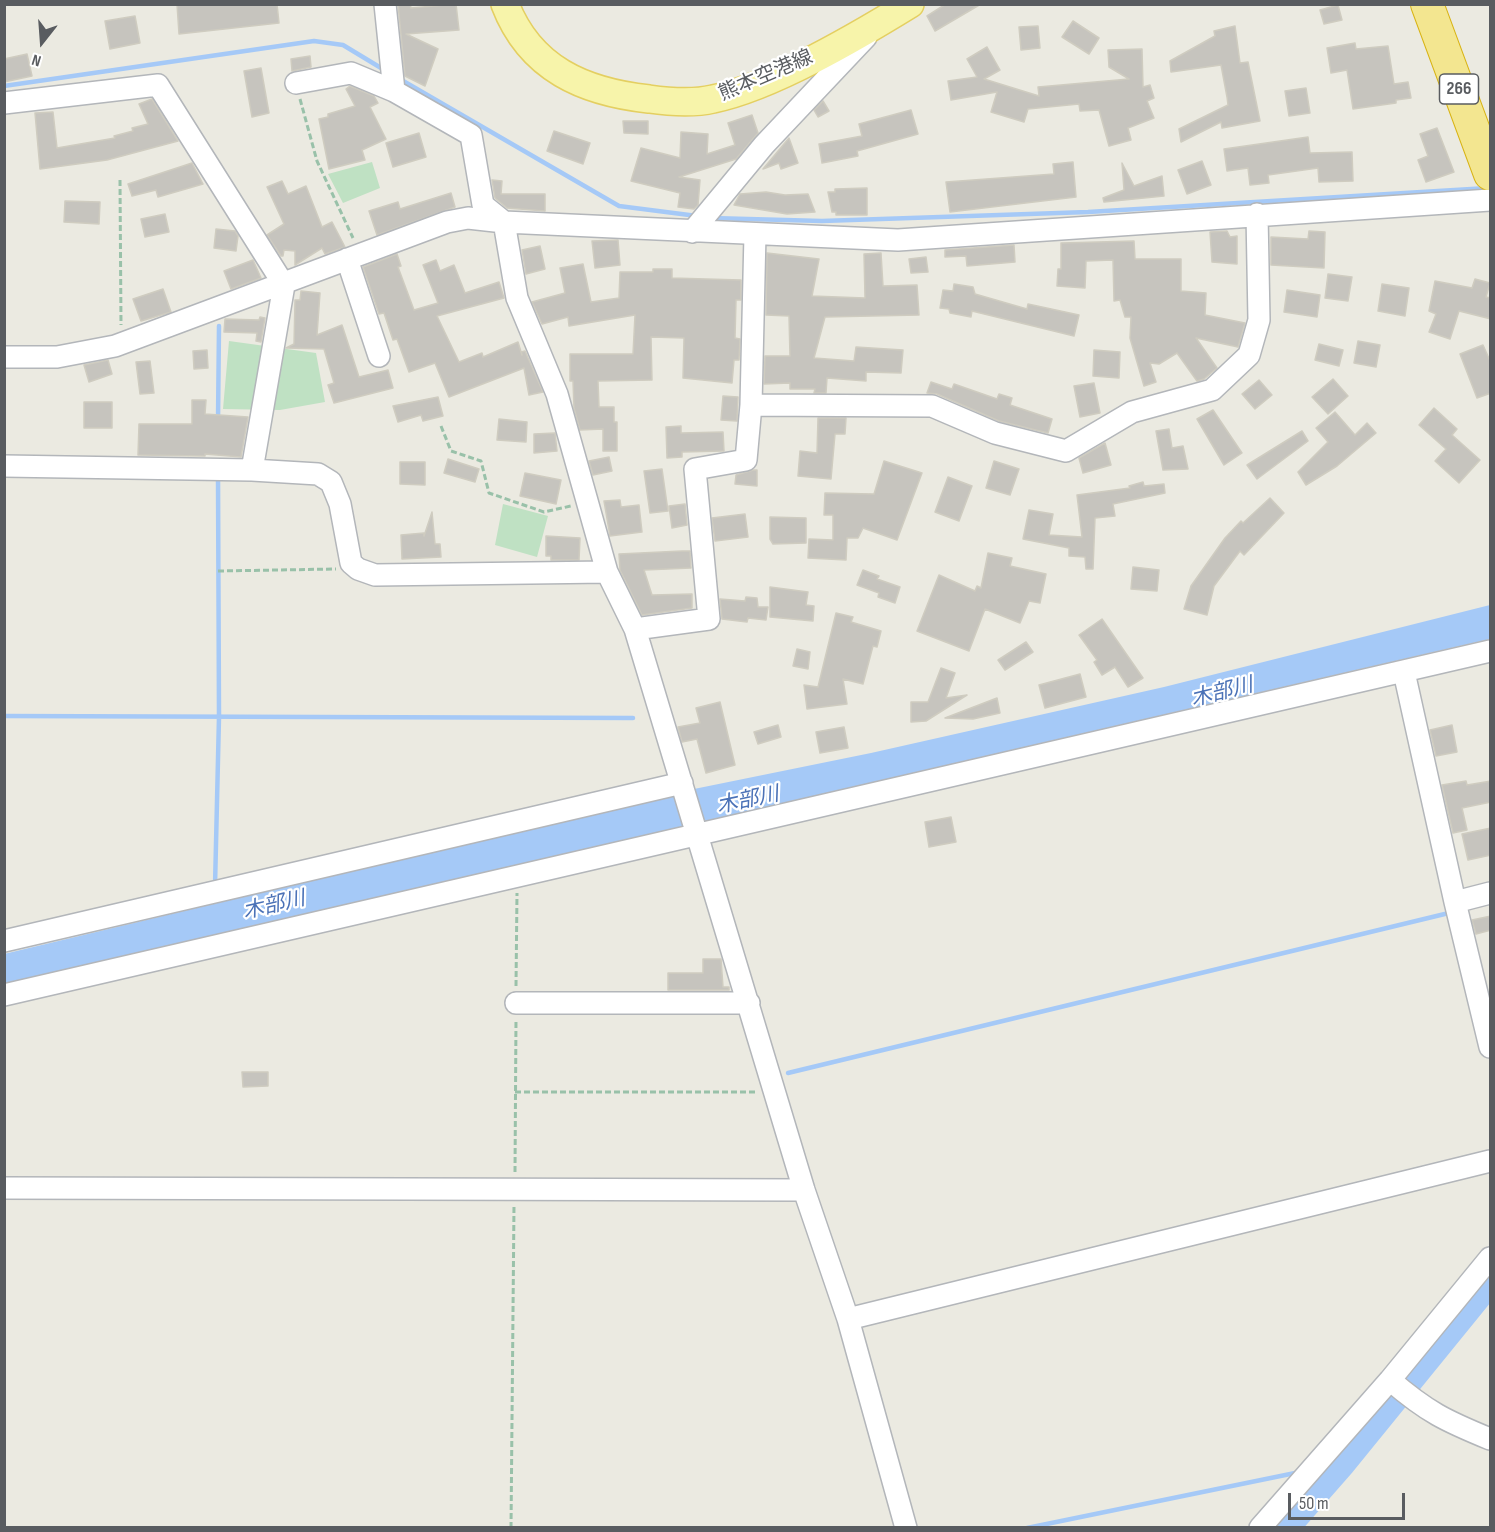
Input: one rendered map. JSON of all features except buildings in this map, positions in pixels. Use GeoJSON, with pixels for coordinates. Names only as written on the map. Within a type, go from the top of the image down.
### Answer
{"type":"FeatureCollection","features":[{"type":"Feature","properties":{"kind":"highway","name":"266"},"geometry":{"type":"LineString","coordinates":[[1427,4],[1489,167]]}},
{"type":"Feature","properties":{"kind":"main road","name":"熊本空港線"},"geometry":{"type":"LineString","coordinates":[[505,4],[526,43],[546,62],[577,83],[627,97],[675,102],[713,99],[774,78],[878,24],[910,4]]}},
{"type":"Feature","properties":{"kind":"street"},"geometry":{"type":"LineString","coordinates":[[385,4],[392,77]]}},
{"type":"Feature","properties":{"kind":"street"},"geometry":{"type":"LineString","coordinates":[[693,232],[764,145],[878,24]]}},
{"type":"Feature","properties":{"kind":"street"},"geometry":{"type":"LineString","coordinates":[[296,83],[351,73],[392,77],[471,135],[483,205],[504,222],[516,298],[557,394],[607,572],[635,628],[699,834],[804,1190],[848,1319],[906,1527]]}},
{"type":"Feature","properties":{"kind":"street"},"geometry":{"type":"LineString","coordinates":[[4,104],[158,85],[284,285],[252,470]]}},
{"type":"Feature","properties":{"kind":"street"},"geometry":{"type":"LineString","coordinates":[[4,357],[57,357],[115,346],[284,285],[353,256],[447,222],[468,218],[693,232],[898,240],[1491,200]]}},
{"type":"Feature","properties":{"kind":"street"},"geometry":{"type":"LineString","coordinates":[[751,405],[932,406],[995,433],[1066,451],[1132,412],[1212,390],[1249,355],[1259,320],[1257,214]]}},
{"type":"Feature","properties":{"kind":"street"},"geometry":{"type":"LineString","coordinates":[[635,628],[709,619],[695,469],[746,460],[751,405],[755,234]]}},
{"type":"Feature","properties":{"kind":"street"},"geometry":{"type":"LineString","coordinates":[[353,256],[379,356]]}},
{"type":"Feature","properties":{"kind":"street"},"geometry":{"type":"LineString","coordinates":[[4,466],[217,469],[318,474],[332,482],[340,504],[351,563],[358,569],[375,574],[607,572]]}},
{"type":"Feature","properties":{"kind":"street"},"geometry":{"type":"LineString","coordinates":[[4,995],[1491,651]]}},
{"type":"Feature","properties":{"kind":"street"},"geometry":{"type":"LineString","coordinates":[[1404,672],[1455,902],[1491,1047]]}},
{"type":"Feature","properties":{"kind":"street"},"geometry":{"type":"LineString","coordinates":[[4,941],[682,783]]}},
{"type":"Feature","properties":{"kind":"street"},"geometry":{"type":"LineString","coordinates":[[1455,902],[1491,893]]}},
{"type":"Feature","properties":{"kind":"street"},"geometry":{"type":"LineString","coordinates":[[516,1003],[749,1003]]}},
{"type":"Feature","properties":{"kind":"street"},"geometry":{"type":"LineString","coordinates":[[848,1319],[1491,1161]]}},
{"type":"Feature","properties":{"kind":"street"},"geometry":{"type":"LineString","coordinates":[[4,1188],[804,1190]]}},
{"type":"Feature","properties":{"kind":"street"},"geometry":{"type":"LineString","coordinates":[[1260,1527],[1390,1380],[1491,1258]]}},
{"type":"Feature","properties":{"kind":"street"},"geometry":{"type":"LineString","coordinates":[[1390,1380],[1420,1407],[1442,1419],[1491,1439]]}},
{"type":"Feature","properties":{"kind":"path"},"geometry":{"type":"LineString","coordinates":[[296,83],[317,161],[353,256]]}},
{"type":"Feature","properties":{"kind":"path"},"geometry":{"type":"LineString","coordinates":[[120,180],[121,327]]}},
{"type":"Feature","properties":{"kind":"path"},"geometry":{"type":"LineString","coordinates":[[441,426],[451,451],[481,461],[489,493],[544,512],[588,502]]}},
{"type":"Feature","properties":{"kind":"path"},"geometry":{"type":"LineString","coordinates":[[218,571],[341,569]]}},
{"type":"Feature","properties":{"kind":"path"},"geometry":{"type":"LineString","coordinates":[[511,1527],[517,878]]}},
{"type":"Feature","properties":{"kind":"path"},"geometry":{"type":"LineString","coordinates":[[515,1092],[775,1092]]}},
{"type":"Feature","properties":{"kind":"green space"},"geometry":{"type":"Polygon","coordinates":[[[372,162],[380,188],[343,203],[328,174],[372,162]]]}},
{"type":"Feature","properties":{"kind":"green space"},"geometry":{"type":"Polygon","coordinates":[[[229,341],[316,353],[325,402],[280,410],[223,409],[229,341]]]}},
{"type":"Feature","properties":{"kind":"green space"},"geometry":{"type":"Polygon","coordinates":[[[503,504],[548,516],[537,557],[495,545],[503,504]]]}},
{"type":"Feature","properties":{"kind":"water","name":"木部川"},"geometry":{"type":"Polygon","coordinates":[[[1490,605],[1490,639],[706,821],[5,988],[4,954],[694,789],[871,753],[1164,687],[1490,605]]]}},
{"type":"Feature","properties":{"kind":"waterway"},"geometry":{"type":"LineString","coordinates":[[4,86],[314,41],[343,45],[386,71]]}},
{"type":"Feature","properties":{"kind":"waterway"},"geometry":{"type":"LineString","coordinates":[[398,78],[619,206],[697,216]]}},
{"type":"Feature","properties":{"kind":"waterway"},"geometry":{"type":"LineString","coordinates":[[711,218],[822,221],[1088,212],[1488,188]]}},
{"type":"Feature","properties":{"kind":"waterway"},"geometry":{"type":"LineString","coordinates":[[218,421],[219,326]]}},
{"type":"Feature","properties":{"kind":"waterway"},"geometry":{"type":"LineString","coordinates":[[215,886],[219,717],[218,474]]}},
{"type":"Feature","properties":{"kind":"waterway"},"geometry":{"type":"LineString","coordinates":[[4,716],[633,718]]}},
{"type":"Feature","properties":{"kind":"waterway"},"geometry":{"type":"LineString","coordinates":[[788,1073],[1453,912]]}},
{"type":"Feature","properties":{"kind":"waterway"},"geometry":{"type":"LineString","coordinates":[[1285,1528],[1342,1463],[1490,1281]]}},
{"type":"Feature","properties":{"kind":"waterway"},"geometry":{"type":"LineString","coordinates":[[1323,1467],[1342,1463]]}},
{"type":"Feature","properties":{"kind":"waterway"},"geometry":{"type":"LineString","coordinates":[[1027,1528],[1300,1472]]}}]}
